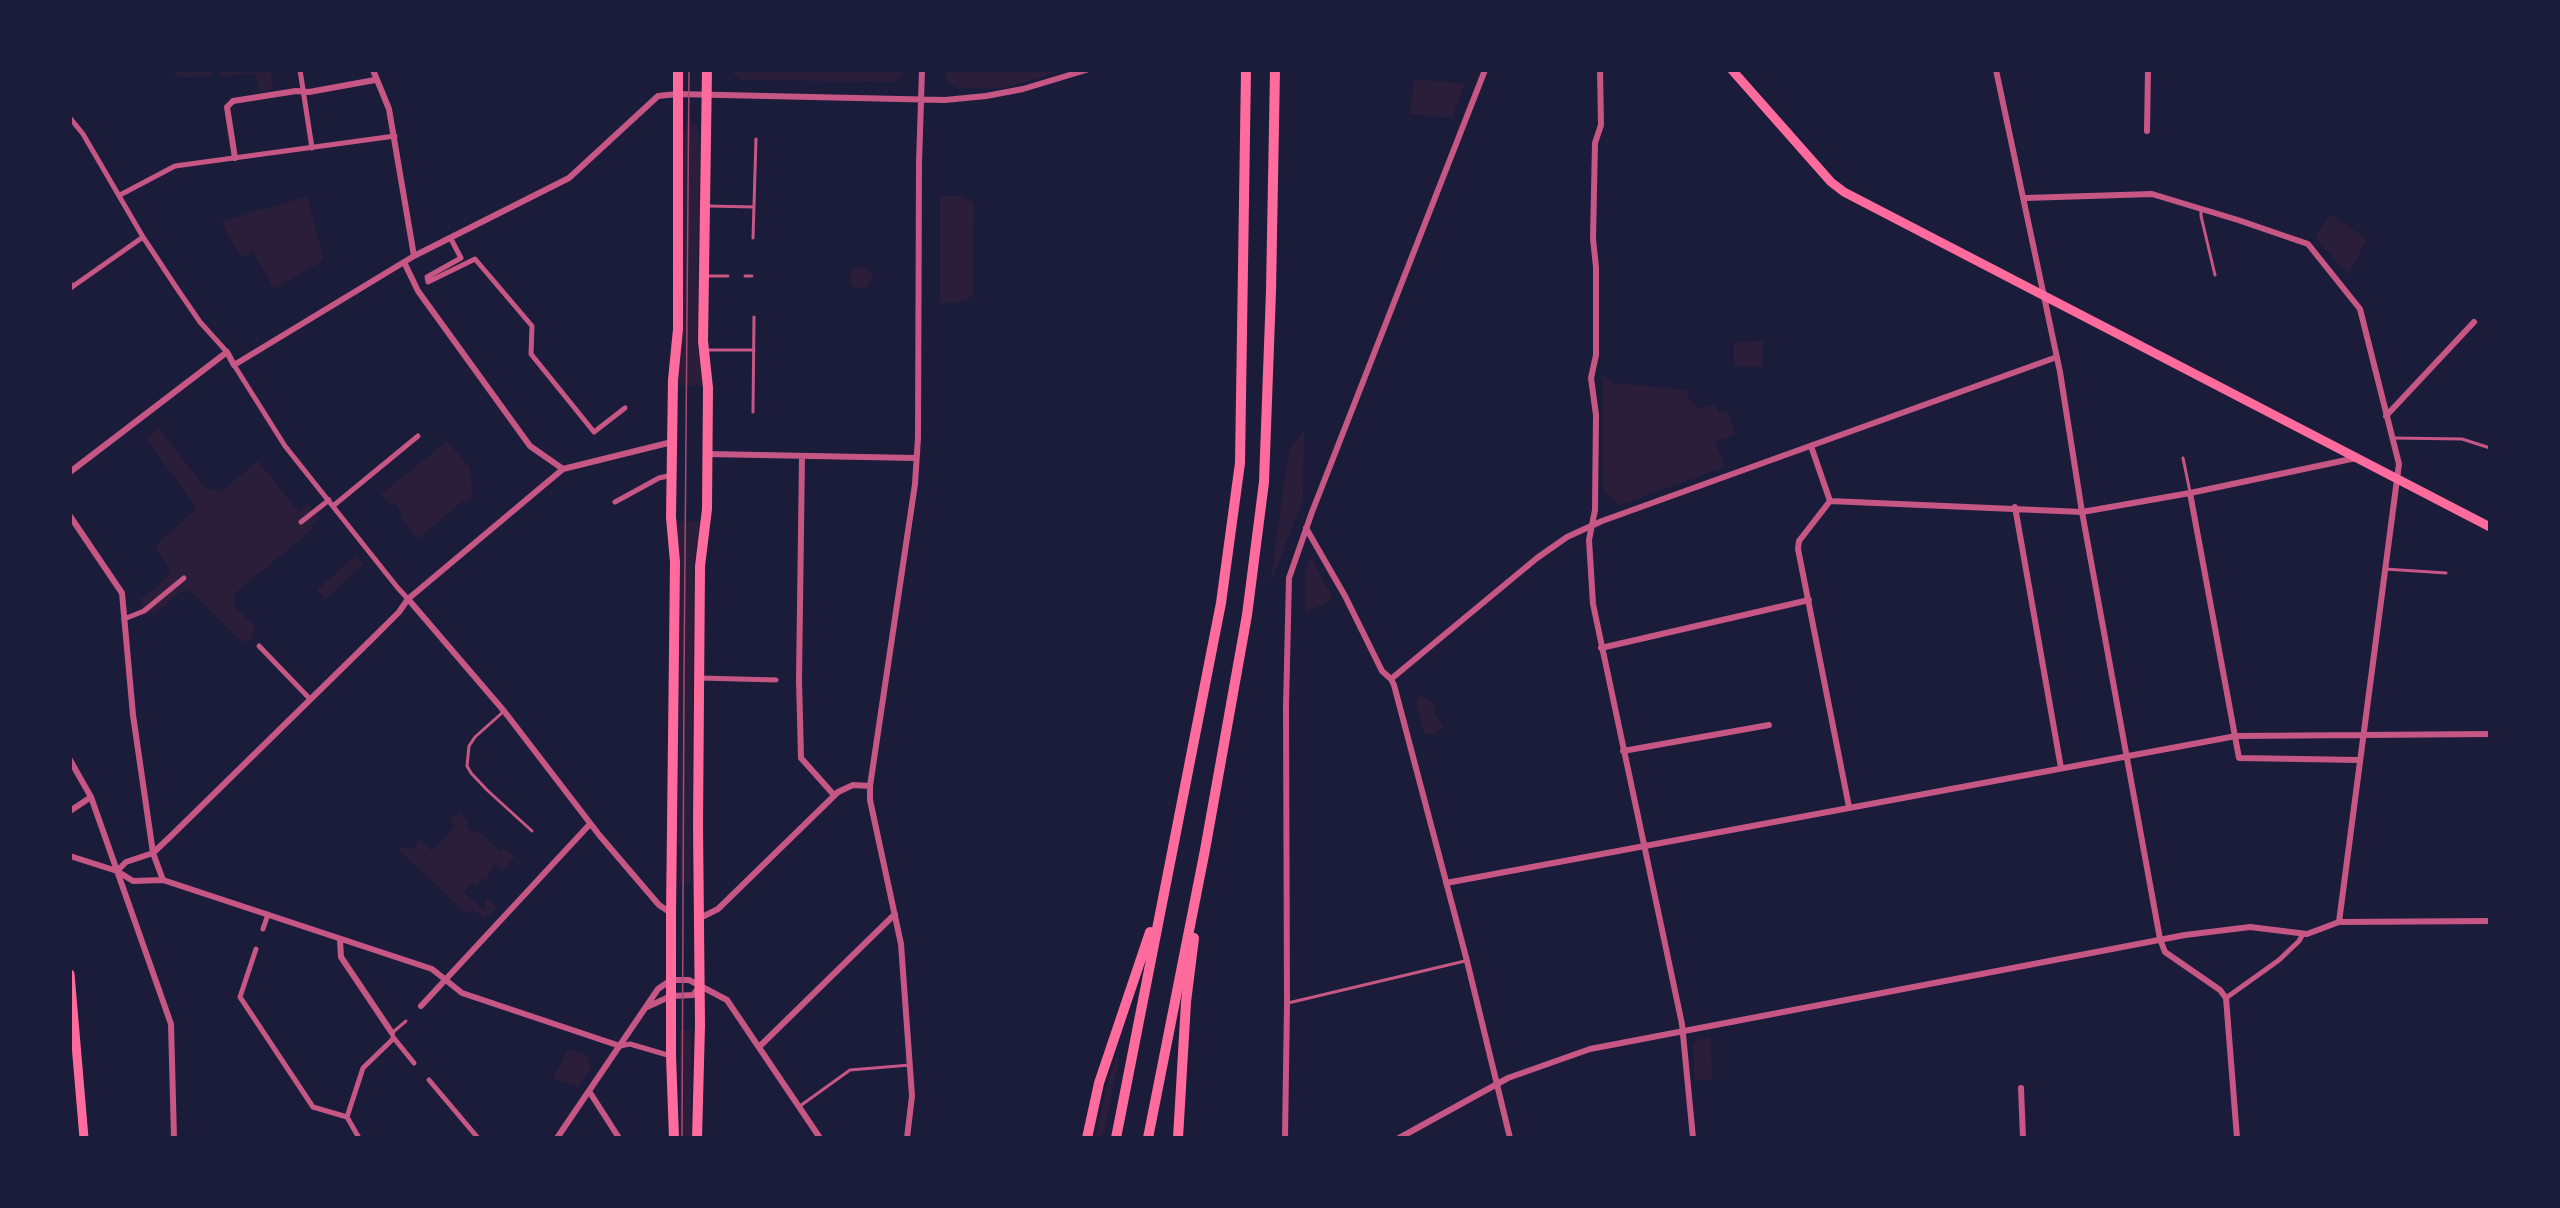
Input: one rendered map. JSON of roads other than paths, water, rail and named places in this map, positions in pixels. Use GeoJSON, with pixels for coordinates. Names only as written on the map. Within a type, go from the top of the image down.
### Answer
{"type":"FeatureCollection","features":[{"type":"Feature","properties":{"kind":"main road"},"geometry":{"type":"LineString","coordinates":[[674,1137],[671,1056],[675,678],[672,442],[673,380],[678,329],[678,70]]}},
{"type":"Feature","properties":{"kind":"main road"},"geometry":{"type":"LineString","coordinates":[[697,1137],[700,985],[698,678],[700,566],[706,525],[708,388],[704,350],[707,70]]}},
{"type":"Feature","properties":{"kind":"main road"},"geometry":{"type":"LineString","coordinates":[[1116,1137],[1221,603],[1240,463],[1246,70]]}},
{"type":"Feature","properties":{"kind":"main road"},"geometry":{"type":"LineString","coordinates":[[1148,1137],[1205,850],[1247,615],[1264,482],[1271,291],[1275,70]]}},
{"type":"Feature","properties":{"kind":"main road"},"geometry":{"type":"LineString","coordinates":[[1732,70],[1838,188],[2490,527]]}},
{"type":"Feature","properties":{"kind":"main road"},"geometry":{"type":"LineString","coordinates":[[1178,1137],[1186,1002],[1205,850]]}},
{"type":"Feature","properties":{"kind":"main road"},"geometry":{"type":"LineString","coordinates":[[1087,1137],[1099,1083],[1163,891]]}},
{"type":"Feature","properties":{"kind":"main road"},"geometry":{"type":"LineString","coordinates":[[70,974],[84,1137]]}},
{"type":"Feature","properties":{"kind":"street"},"geometry":{"type":"LineString","coordinates":[[300,70],[312,148]]}},
{"type":"Feature","properties":{"kind":"street"},"geometry":{"type":"LineString","coordinates":[[373,70],[375,80],[389,109],[395,136],[414,256]]}},
{"type":"Feature","properties":{"kind":"street"},"geometry":{"type":"LineString","coordinates":[[908,1137],[912,1096],[901,944],[870,800],[870,786],[913,506],[918,438],[922,70]]}},
{"type":"Feature","properties":{"kind":"street"},"geometry":{"type":"LineString","coordinates":[[234,365],[414,256],[569,178],[658,96],[677,94],[945,100],[1023,89],[1086,70]]}},
{"type":"Feature","properties":{"kind":"street"},"geometry":{"type":"LineString","coordinates":[[1285,1137],[1286,706],[1289,578],[1306,528],[1485,70]]}},
{"type":"Feature","properties":{"kind":"street"},"geometry":{"type":"LineString","coordinates":[[1600,70],[1601,125],[1595,143],[1593,239],[1596,267],[1596,355],[1591,378],[1596,427],[1595,510],[1589,540],[1593,604],[1683,1032],[1693,1137]]}},
{"type":"Feature","properties":{"kind":"street"},"geometry":{"type":"LineString","coordinates":[[1996,70],[2045,297],[2160,939],[2165,952],[2220,990],[2226,998],[2236,1137]]}},
{"type":"Feature","properties":{"kind":"street"},"geometry":{"type":"LineString","coordinates":[[2147,131],[2148,70]]}},
{"type":"Feature","properties":{"kind":"street"},"geometry":{"type":"LineString","coordinates":[[235,158],[227,107],[232,101],[375,80]]}},
{"type":"Feature","properties":{"kind":"street"},"geometry":{"type":"LineString","coordinates":[[70,118],[83,134],[143,237],[200,322],[227,352],[285,446],[397,587],[504,711],[590,824],[659,905],[671,913]]}},
{"type":"Feature","properties":{"kind":"street"},"geometry":{"type":"LineString","coordinates":[[120,195],[175,166],[395,136]]}},
{"type":"Feature","properties":{"kind":"street"},"geometry":{"type":"LineString","coordinates":[[2025,198],[2152,194],[2308,244],[2360,309],[2399,464],[2339,922]]}},
{"type":"Feature","properties":{"kind":"street"},"geometry":{"type":"LineString","coordinates":[[71,286],[143,237]]}},
{"type":"Feature","properties":{"kind":"street"},"geometry":{"type":"LineString","coordinates":[[451,239],[461,258],[427,277],[428,282],[475,259],[532,326],[531,354],[594,432],[625,408]]}},
{"type":"Feature","properties":{"kind":"street"},"geometry":{"type":"LineString","coordinates":[[404,262],[418,291],[530,446],[563,468]]}},
{"type":"Feature","properties":{"kind":"street"},"geometry":{"type":"LineString","coordinates":[[2386,416],[2474,322]]}},
{"type":"Feature","properties":{"kind":"street"},"geometry":{"type":"LineString","coordinates":[[70,472],[227,352]]}},
{"type":"Feature","properties":{"kind":"street"},"geometry":{"type":"LineString","coordinates":[[1391,679],[1537,558],[1567,537],[1592,525],[2056,357]]}},
{"type":"Feature","properties":{"kind":"street"},"geometry":{"type":"LineString","coordinates":[[333,506],[418,436]]}},
{"type":"Feature","properties":{"kind":"street"},"geometry":{"type":"LineString","coordinates":[[117,871],[126,862],[153,852],[399,612],[408,599],[563,468],[672,442]]}},
{"type":"Feature","properties":{"kind":"street"},"geometry":{"type":"LineString","coordinates":[[1810,446],[1830,501]]}},
{"type":"Feature","properties":{"kind":"street"},"geometry":{"type":"LineString","coordinates":[[707,454],[916,458]]}},
{"type":"Feature","properties":{"kind":"street"},"geometry":{"type":"LineString","coordinates":[[802,456],[799,680],[801,758],[834,795]]}},
{"type":"Feature","properties":{"kind":"street"},"geometry":{"type":"LineString","coordinates":[[1830,501],[2015,507],[2082,512],[2190,493],[2356,458]]}},
{"type":"Feature","properties":{"kind":"street"},"geometry":{"type":"LineString","coordinates":[[615,501],[658,478],[672,475]]}},
{"type":"Feature","properties":{"kind":"street"},"geometry":{"type":"LineString","coordinates":[[2190,493],[2239,758],[2360,760]]}},
{"type":"Feature","properties":{"kind":"street"},"geometry":{"type":"LineString","coordinates":[[301,522],[328,500]]}},
{"type":"Feature","properties":{"kind":"street"},"geometry":{"type":"LineString","coordinates":[[1830,501],[1799,541],[1798,549],[1849,807]]}},
{"type":"Feature","properties":{"kind":"street"},"geometry":{"type":"LineString","coordinates":[[2015,507],[2061,768]]}},
{"type":"Feature","properties":{"kind":"street"},"geometry":{"type":"LineString","coordinates":[[70,516],[122,592],[133,715],[153,852],[163,880]]}},
{"type":"Feature","properties":{"kind":"street"},"geometry":{"type":"LineString","coordinates":[[1306,528],[1345,596],[1382,671],[1391,679],[1467,961],[1510,1137]]}},
{"type":"Feature","properties":{"kind":"street"},"geometry":{"type":"LineString","coordinates":[[124,619],[144,611],[184,578]]}},
{"type":"Feature","properties":{"kind":"street"},"geometry":{"type":"LineString","coordinates":[[1601,648],[1809,600]]}},
{"type":"Feature","properties":{"kind":"street"},"geometry":{"type":"LineString","coordinates":[[259,646],[310,699]]}},
{"type":"Feature","properties":{"kind":"street"},"geometry":{"type":"LineString","coordinates":[[698,678],[776,680]]}},
{"type":"Feature","properties":{"kind":"street"},"geometry":{"type":"LineString","coordinates":[[1623,751],[1769,725]]}},
{"type":"Feature","properties":{"kind":"street"},"geometry":{"type":"LineString","coordinates":[[1446,883],[2236,736],[2490,734]]}},
{"type":"Feature","properties":{"kind":"street"},"geometry":{"type":"LineString","coordinates":[[70,760],[91,796],[171,1024],[174,1137]]}},
{"type":"Feature","properties":{"kind":"street"},"geometry":{"type":"LineString","coordinates":[[700,918],[718,909],[834,795],[853,785],[870,786]]}},
{"type":"Feature","properties":{"kind":"street"},"geometry":{"type":"LineString","coordinates":[[70,811],[91,796]]}},
{"type":"Feature","properties":{"kind":"street"},"geometry":{"type":"LineString","coordinates":[[421,1006],[590,824]]}},
{"type":"Feature","properties":{"kind":"street"},"geometry":{"type":"LineString","coordinates":[[70,856],[117,871],[133,881],[163,880],[268,914],[432,969],[444,981],[462,993],[620,1046],[630,1044],[671,1056]]}},
{"type":"Feature","properties":{"kind":"street"},"geometry":{"type":"LineString","coordinates":[[263,929],[268,914]]}},
{"type":"Feature","properties":{"kind":"street"},"geometry":{"type":"LineString","coordinates":[[759,1047],[895,914]]}},
{"type":"Feature","properties":{"kind":"street"},"geometry":{"type":"LineString","coordinates":[[1399,1137],[1535,1067],[1590,1049],[2160,939],[2250,927],[2303,934],[2339,922],[2490,921]]}},
{"type":"Feature","properties":{"kind":"street"},"geometry":{"type":"LineString","coordinates":[[2226,998],[2279,960],[2299,941],[2303,934]]}},
{"type":"Feature","properties":{"kind":"street"},"geometry":{"type":"LineString","coordinates":[[340,940],[341,957],[393,1036],[414,1063]]}},
{"type":"Feature","properties":{"kind":"street"},"geometry":{"type":"LineString","coordinates":[[256,949],[240,997],[313,1107],[347,1117],[359,1137]]}},
{"type":"Feature","properties":{"kind":"street"},"geometry":{"type":"LineString","coordinates":[[557,1137],[658,989],[672,980],[689,980],[727,1000],[820,1137]]}},
{"type":"Feature","properties":{"kind":"street"},"geometry":{"type":"LineString","coordinates":[[646,1007],[671,996],[693,995],[700,985]]}},
{"type":"Feature","properties":{"kind":"street"},"geometry":{"type":"LineString","coordinates":[[347,1117],[363,1068],[393,1036]]}},
{"type":"Feature","properties":{"kind":"street"},"geometry":{"type":"LineString","coordinates":[[429,1080],[478,1137]]}},
{"type":"Feature","properties":{"kind":"street"},"geometry":{"type":"LineString","coordinates":[[2021,1088],[2023,1137]]}},
{"type":"Feature","properties":{"kind":"street"},"geometry":{"type":"LineString","coordinates":[[589,1091],[619,1137]]}},
{"type":"Feature","properties":{"kind":"lane"},"geometry":{"type":"LineString","coordinates":[[753,238],[756,139]]}},
{"type":"Feature","properties":{"kind":"lane"},"geometry":{"type":"LineString","coordinates":[[705,206],[754,207]]}},
{"type":"Feature","properties":{"kind":"lane"},"geometry":{"type":"LineString","coordinates":[[2201,210],[2215,275]]}},
{"type":"Feature","properties":{"kind":"lane"},"geometry":{"type":"LineString","coordinates":[[704,276],[728,276]]}},
{"type":"Feature","properties":{"kind":"lane"},"geometry":{"type":"LineString","coordinates":[[745,276],[752,276]]}},
{"type":"Feature","properties":{"kind":"lane"},"geometry":{"type":"LineString","coordinates":[[753,412],[754,317]]}},
{"type":"Feature","properties":{"kind":"lane"},"geometry":{"type":"LineString","coordinates":[[704,350],[754,350]]}},
{"type":"Feature","properties":{"kind":"lane"},"geometry":{"type":"LineString","coordinates":[[2392,438],[2462,439],[2490,448]]}},
{"type":"Feature","properties":{"kind":"lane"},"geometry":{"type":"LineString","coordinates":[[2183,458],[2190,493]]}},
{"type":"Feature","properties":{"kind":"lane"},"geometry":{"type":"LineString","coordinates":[[2385,569],[2446,573]]}},
{"type":"Feature","properties":{"kind":"lane"},"geometry":{"type":"LineString","coordinates":[[504,711],[475,737],[470,746],[467,766],[479,782],[532,831]]}},
{"type":"Feature","properties":{"kind":"lane"},"geometry":{"type":"LineString","coordinates":[[1287,1004],[1467,961]]}},
{"type":"Feature","properties":{"kind":"lane"},"geometry":{"type":"LineString","coordinates":[[393,1036],[406,1021]]}},
{"type":"Feature","properties":{"kind":"lane"},"geometry":{"type":"LineString","coordinates":[[799,1107],[850,1070],[910,1065]]}},
{"type":"Feature","properties":{"kind":"tram line"},"geometry":{"type":"LineString","coordinates":[[682,1138],[689,70]]}}]}
